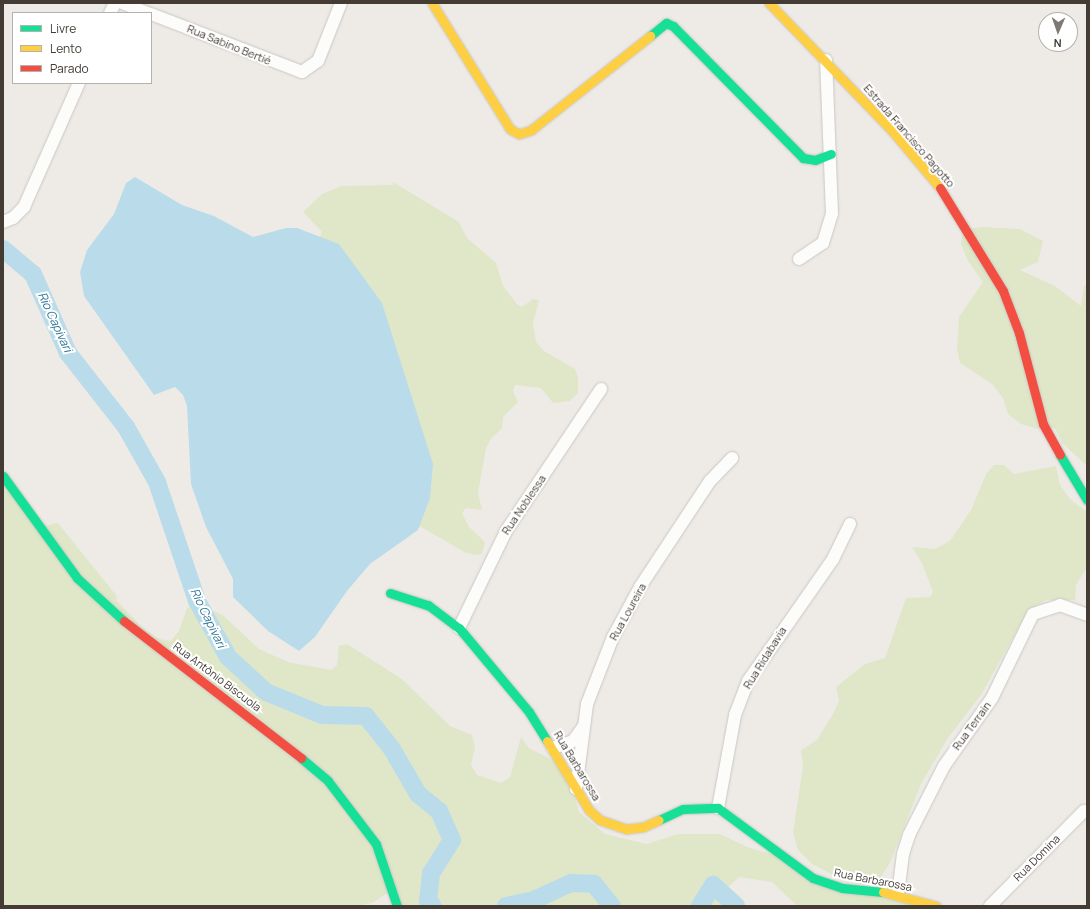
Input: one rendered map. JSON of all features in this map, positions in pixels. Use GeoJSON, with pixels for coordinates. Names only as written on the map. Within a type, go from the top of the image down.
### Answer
{"type":"FeatureCollection","features":[{"type":"Feature","properties":{"kind":"street"},"geometry":{"type":"LineString","coordinates":[[110,12],[115,3]]}},
{"type":"Feature","properties":{"kind":"street"},"geometry":{"type":"LineString","coordinates":[[122,3],[145,12]]}},
{"type":"Feature","properties":{"kind":"street","name":"Rua Sabino Bertié"},"geometry":{"type":"LineString","coordinates":[[152,14],[290,69],[309,70],[318,61],[340,3]]}},
{"type":"Feature","properties":{"kind":"street"},"geometry":{"type":"LineString","coordinates":[[432,3],[510,129],[519,134],[531,130],[666,23],[673,26],[784,142],[803,158],[816,160],[831,154]]}},
{"type":"Feature","properties":{"kind":"street","name":"Estrada Francisco Pagotto"},"geometry":{"type":"LineString","coordinates":[[769,3],[826,60],[942,191],[991,268],[1019,333],[1043,424],[1073,480],[1087,500]]}},
{"type":"Feature","properties":{"kind":"street"},"geometry":{"type":"LineString","coordinates":[[799,259],[822,243],[830,226],[834,200],[826,60]]}},
{"type":"Feature","properties":{"kind":"street"},"geometry":{"type":"LineString","coordinates":[[3,222],[13,218],[24,207],[79,84]]}},
{"type":"Feature","properties":{"kind":"street","name":"Rua Noblessa"},"geometry":{"type":"LineString","coordinates":[[459,628],[506,531],[601,389]]}},
{"type":"Feature","properties":{"kind":"street","name":"Rua Loureira"},"geometry":{"type":"LineString","coordinates":[[576,789],[587,721],[587,704],[598,671],[640,587],[710,481],[732,458]]}},
{"type":"Feature","properties":{"kind":"street","name":"Rua Antônio Biscuola"},"geometry":{"type":"LineString","coordinates":[[3,476],[77,578],[128,624],[278,738],[328,781],[376,844],[397,906]]}},
{"type":"Feature","properties":{"kind":"street","name":"Rua Ridabavia"},"geometry":{"type":"LineString","coordinates":[[718,808],[735,715],[748,681],[833,558],[850,524]]}},
{"type":"Feature","properties":{"kind":"street","name":"Rua Barbarossa"},"geometry":{"type":"LineString","coordinates":[[390,593],[428,605],[459,628],[529,712],[553,748],[589,810],[600,820],[626,829],[643,827],[683,809],[718,808],[813,878],[842,888],[898,894],[936,906]]}},
{"type":"Feature","properties":{"kind":"street","name":"Rua Terrain"},"geometry":{"type":"LineString","coordinates":[[898,894],[903,854],[909,835],[944,766],[992,698],[1033,614],[1060,604],[1087,615]]}},
{"type":"Feature","properties":{"kind":"street"},"geometry":{"type":"LineString","coordinates":[[553,748],[573,741],[587,721]]}},
{"type":"Feature","properties":{"kind":"street","name":"Rua Domina"},"geometry":{"type":"LineString","coordinates":[[990,906],[1084,811]]}},
{"type":"Feature","properties":{"kind":"green space"},"geometry":{"type":"Polygon","coordinates":[[[393,182],[459,222],[467,238],[496,263],[503,286],[517,304],[522,307],[533,299],[539,300],[533,323],[536,342],[544,351],[575,369],[578,377],[578,393],[570,401],[553,403],[541,388],[515,385],[513,391],[518,402],[503,417],[502,428],[491,439],[486,448],[478,493],[482,510],[466,508],[462,513],[469,527],[485,542],[482,554],[477,555],[466,553],[421,527],[399,534],[316,245],[322,232],[303,212],[322,194],[341,186],[393,185],[393,182]]]}},
{"type":"Feature","properties":{"kind":"green space"},"geometry":{"type":"Polygon","coordinates":[[[983,227],[1020,229],[1043,241],[1038,262],[1020,270],[1055,286],[1081,306],[1084,285],[1087,286],[1087,466],[1062,443],[1055,428],[1038,429],[1021,424],[1008,414],[1003,398],[992,384],[960,363],[957,348],[959,317],[983,282],[968,261],[961,244],[962,235],[966,229],[983,227]]]}},
{"type":"Feature","properties":{"kind":"green space"},"geometry":{"type":"Polygon","coordinates":[[[994,465],[1004,465],[1014,474],[1056,466],[1060,485],[1070,499],[1087,512],[1087,567],[1076,585],[1075,600],[1046,600],[1028,611],[981,695],[948,738],[921,784],[890,863],[880,878],[865,883],[831,874],[812,864],[798,850],[793,833],[803,766],[801,750],[817,740],[833,714],[839,701],[836,687],[865,664],[885,658],[906,598],[930,597],[933,592],[922,563],[912,547],[935,549],[950,541],[971,510],[986,474],[994,465]]]}},
{"type":"Feature","properties":{"kind":"green space"},"geometry":{"type":"Polygon","coordinates":[[[3,473],[39,527],[58,523],[116,595],[117,601],[142,627],[159,639],[171,641],[179,631],[187,608],[199,603],[224,616],[259,649],[288,662],[331,670],[337,665],[339,646],[347,644],[402,679],[450,726],[472,735],[475,747],[471,765],[477,775],[501,783],[510,777],[521,737],[529,748],[562,765],[568,772],[579,812],[605,834],[647,844],[677,834],[720,834],[747,847],[778,856],[810,877],[943,906],[797,906],[772,882],[739,877],[726,889],[729,906],[399,906],[391,891],[372,903],[356,906],[3,906],[3,473]]]}},
{"type":"Feature","properties":{"kind":"water"},"geometry":{"type":"Polygon","coordinates":[[[135,177],[182,205],[214,216],[253,237],[286,228],[297,228],[339,244],[382,303],[433,464],[430,498],[418,530],[370,564],[347,591],[315,637],[299,651],[268,631],[233,597],[233,579],[206,527],[191,484],[187,406],[183,395],[175,387],[154,395],[84,296],[80,272],[87,250],[114,214],[126,183],[135,177]]]}},
{"type":"Feature","properties":{"kind":"waterway","name":"Rio Capivari"},"geometry":{"type":"LineString","coordinates":[[3,249],[33,274],[68,353],[126,427],[157,482],[197,601],[228,657],[266,692],[322,715],[366,716],[392,749],[418,794],[439,811],[452,840],[431,873],[428,902],[433,906]]}},
{"type":"Feature","properties":{"kind":"waterway","name":"Rio Capivari"},"geometry":{"type":"LineString","coordinates":[[506,906],[534,900],[571,883],[594,884],[612,906]]}},
{"type":"Feature","properties":{"kind":"waterway","name":"Rio Capivari"},"geometry":{"type":"LineString","coordinates":[[700,906],[713,885],[736,906]]}},
{"type":"Feature","properties":{"kind":"traffic: fast"},"geometry":{"type":"LineString","coordinates":[[650,36],[666,23],[673,26],[803,158],[815,160],[831,154]]}},
{"type":"Feature","properties":{"kind":"traffic: fast"},"geometry":{"type":"LineString","coordinates":[[1060,455],[1087,500]]}},
{"type":"Feature","properties":{"kind":"traffic: fast"},"geometry":{"type":"LineString","coordinates":[[3,476],[77,578],[124,621]]}},
{"type":"Feature","properties":{"kind":"traffic: fast"},"geometry":{"type":"LineString","coordinates":[[390,593],[428,605],[459,628],[529,712],[547,741]]}},
{"type":"Feature","properties":{"kind":"traffic: fast"},"geometry":{"type":"LineString","coordinates":[[301,758],[328,781],[376,844],[397,906]]}},
{"type":"Feature","properties":{"kind":"traffic: fast"},"geometry":{"type":"LineString","coordinates":[[659,820],[683,809],[718,808],[813,878],[842,888],[883,892]]}},
{"type":"Feature","properties":{"kind":"traffic: slow"},"geometry":{"type":"LineString","coordinates":[[432,3],[510,129],[519,134],[531,130],[650,36]]}},
{"type":"Feature","properties":{"kind":"traffic: slow"},"geometry":{"type":"LineString","coordinates":[[769,3],[894,133],[940,188]]}},
{"type":"Feature","properties":{"kind":"traffic: slow"},"geometry":{"type":"LineString","coordinates":[[547,741],[589,810],[600,820],[626,829],[643,827],[659,820]]}},
{"type":"Feature","properties":{"kind":"traffic: slow"},"geometry":{"type":"LineString","coordinates":[[883,892],[936,906]]}},
{"type":"Feature","properties":{"kind":"traffic: jam"},"geometry":{"type":"LineString","coordinates":[[940,188],[1003,291],[1019,333],[1043,424],[1060,455]]}},
{"type":"Feature","properties":{"kind":"traffic: jam"},"geometry":{"type":"LineString","coordinates":[[124,621],[301,758]]}}]}
